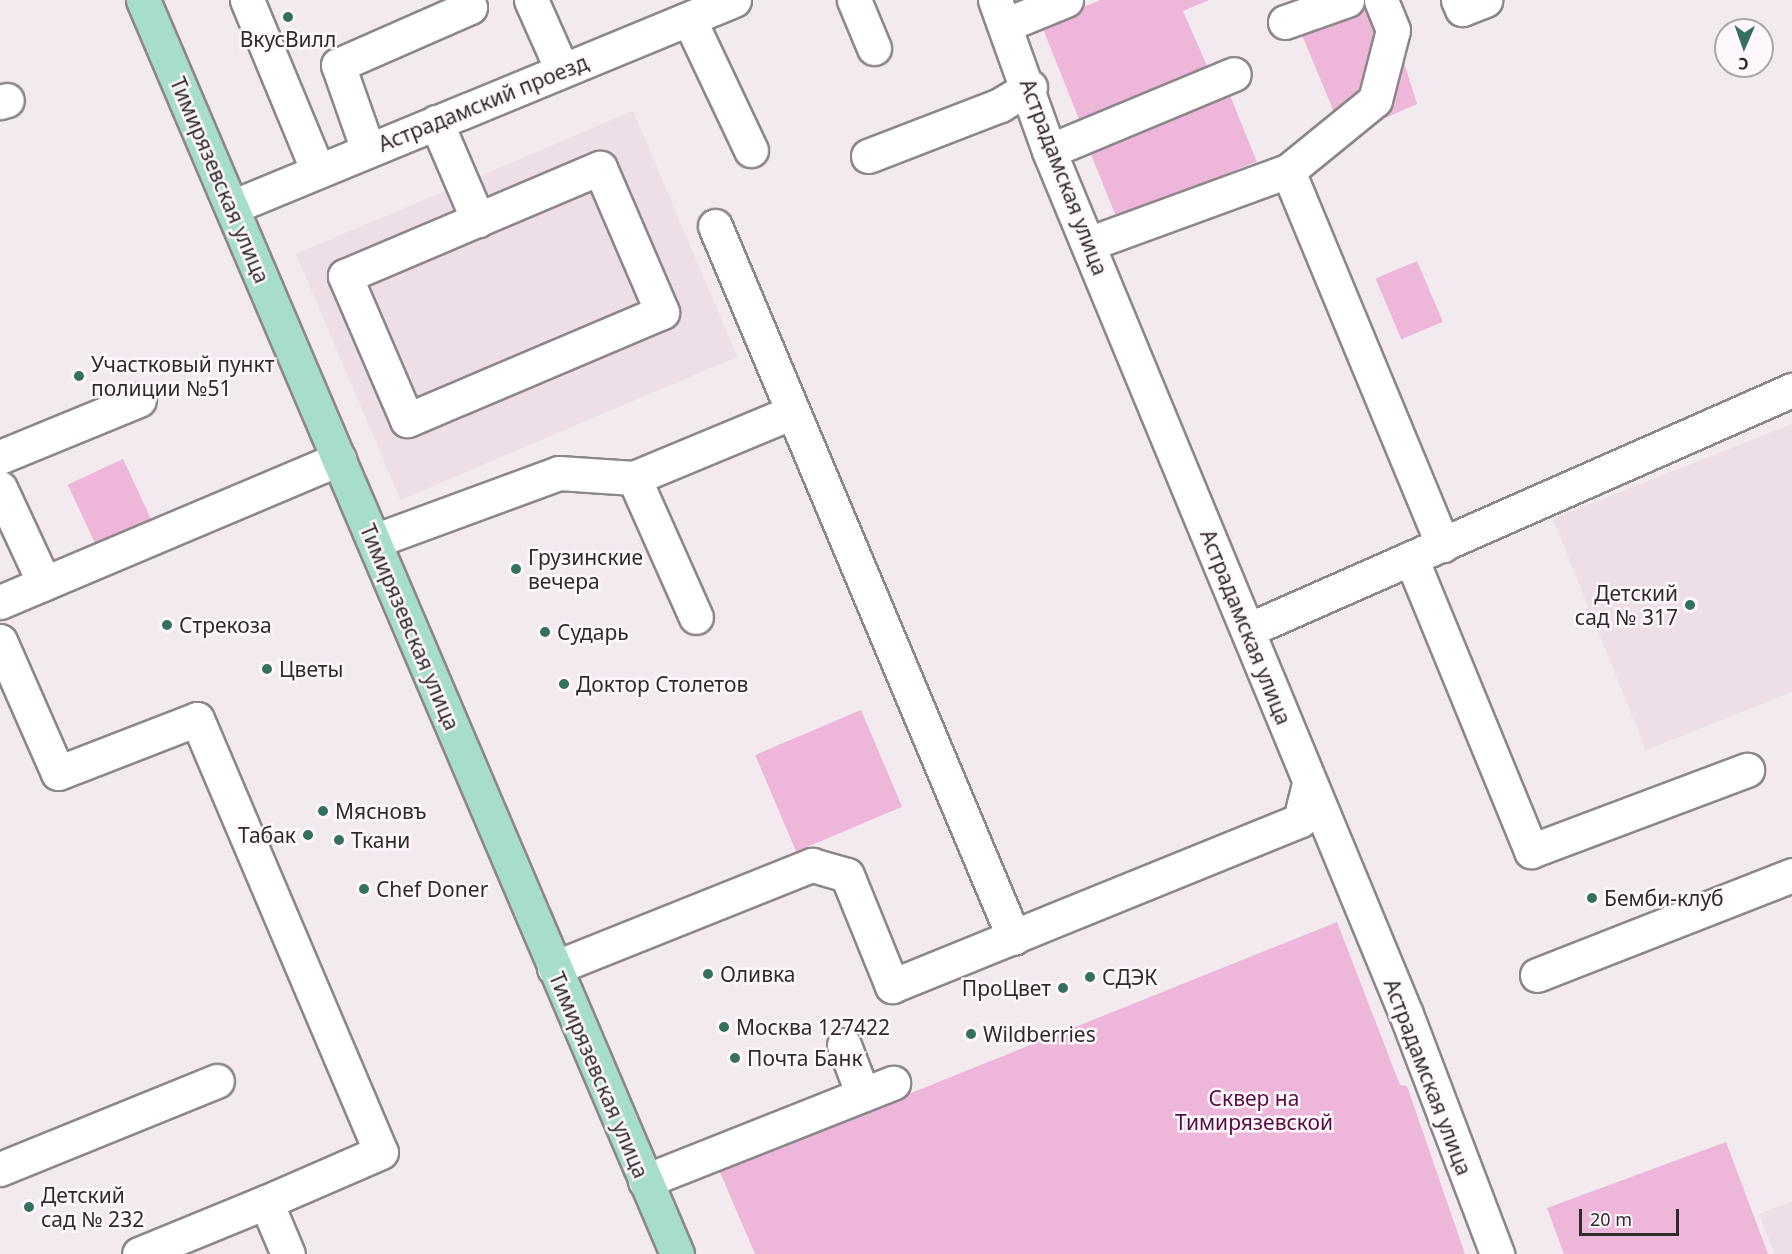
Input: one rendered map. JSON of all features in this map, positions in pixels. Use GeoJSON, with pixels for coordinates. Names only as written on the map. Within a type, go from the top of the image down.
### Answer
{"type":"FeatureCollection","features":[{"type":"Feature","properties":{"kind":"main road","name":"Тимирязевская улица"},"geometry":{"type":"LineString","coordinates":[[143,0],[677,1254]]}},
{"type":"Feature","properties":{"kind":"street"},"geometry":{"type":"LineString","coordinates":[[247,0],[318,171]]}},
{"type":"Feature","properties":{"kind":"street"},"geometry":{"type":"LineString","coordinates":[[368,150],[338,65],[470,7],[466,0]]}},
{"type":"Feature","properties":{"kind":"street"},"geometry":{"type":"LineString","coordinates":[[531,0],[562,70]]}},
{"type":"Feature","properties":{"kind":"street","name":"Астрадамский проезд"},"geometry":{"type":"LineString","coordinates":[[232,207],[734,0]]}},
{"type":"Feature","properties":{"kind":"street"},"geometry":{"type":"LineString","coordinates":[[854,0],[874,48]]}},
{"type":"Feature","properties":{"kind":"street"},"geometry":{"type":"LineString","coordinates":[[1000,13],[1066,0]]}},
{"type":"Feature","properties":{"kind":"street"},"geometry":{"type":"LineString","coordinates":[[1285,22],[1347,0]]}},
{"type":"Feature","properties":{"kind":"street"},"geometry":{"type":"LineString","coordinates":[[1088,244],[1288,171],[1375,100],[1393,30],[1381,0]]}},
{"type":"Feature","properties":{"kind":"street"},"geometry":{"type":"LineString","coordinates":[[1458,0],[1462,9],[1485,0]]}},
{"type":"Feature","properties":{"kind":"street","name":"Астрадамская улица"},"geometry":{"type":"LineString","coordinates":[[1000,13],[1030,87],[1049,151],[1248,630],[1497,1254]]}},
{"type":"Feature","properties":{"kind":"street"},"geometry":{"type":"LineString","coordinates":[[689,19],[751,150]]}},
{"type":"Feature","properties":{"kind":"street"},"geometry":{"type":"LineString","coordinates":[[1049,151],[1234,74]]}},
{"type":"Feature","properties":{"kind":"street"},"geometry":{"type":"LineString","coordinates":[[868,156],[1000,105],[1030,87]]}},
{"type":"Feature","properties":{"kind":"street"},"geometry":{"type":"LineString","coordinates":[[436,123],[478,220]]}},
{"type":"Feature","properties":{"kind":"street"},"geometry":{"type":"LineString","coordinates":[[600,168],[662,312],[407,420],[345,276],[478,220],[600,168]]}},
{"type":"Feature","properties":{"kind":"street"},"geometry":{"type":"LineString","coordinates":[[1288,171],[1443,544]]}},
{"type":"Feature","properties":{"kind":"street"},"geometry":{"type":"LineString","coordinates":[[715,226],[790,414],[1014,939]]}},
{"type":"Feature","properties":{"kind":"street"},"geometry":{"type":"LineString","coordinates":[[1248,630],[1792,390]]}},
{"type":"Feature","properties":{"kind":"street"},"geometry":{"type":"LineString","coordinates":[[0,457],[139,400]]}},
{"type":"Feature","properties":{"kind":"street"},"geometry":{"type":"LineString","coordinates":[[374,541],[559,473],[634,478],[790,414]]}},
{"type":"Feature","properties":{"kind":"street"},"geometry":{"type":"LineString","coordinates":[[0,602],[339,459]]}},
{"type":"Feature","properties":{"kind":"street"},"geometry":{"type":"LineString","coordinates":[[634,478],[696,617]]}},
{"type":"Feature","properties":{"kind":"street"},"geometry":{"type":"LineString","coordinates":[[0,488],[44,583]]}},
{"type":"Feature","properties":{"kind":"street"},"geometry":{"type":"LineString","coordinates":[[1411,558],[1531,851],[1747,770]]}},
{"type":"Feature","properties":{"kind":"street"},"geometry":{"type":"LineString","coordinates":[[0,641],[8,685],[58,772],[197,719],[381,1152],[139,1254]]}},
{"type":"Feature","properties":{"kind":"street"},"geometry":{"type":"LineString","coordinates":[[554,968],[812,865],[847,874],[892,986],[1014,939],[1300,820],[1310,784]]}},
{"type":"Feature","properties":{"kind":"street"},"geometry":{"type":"LineString","coordinates":[[1537,975],[1792,875]]}},
{"type":"Feature","properties":{"kind":"street"},"geometry":{"type":"LineString","coordinates":[[844,1045],[863,1095]]}},
{"type":"Feature","properties":{"kind":"street"},"geometry":{"type":"LineString","coordinates":[[0,1169],[217,1081]]}},
{"type":"Feature","properties":{"kind":"street"},"geometry":{"type":"LineString","coordinates":[[645,1181],[893,1083]]}},
{"type":"Feature","properties":{"kind":"street"},"geometry":{"type":"LineString","coordinates":[[266,1202],[288,1254]]}},
{"type":"Feature","properties":{"kind":"shaded area"},"geometry":{"type":"Polygon","coordinates":[[[633,111],[737,357],[400,500],[296,254],[633,111]]]}},
{"type":"Feature","properties":{"kind":"shaded area","name":"Детский сад № 317"},"geometry":{"type":"Polygon","coordinates":[[[1792,424],[1792,692],[1646,750],[1553,519],[1792,424]]]}},
{"type":"Feature","properties":{"kind":"shaded area"},"geometry":{"type":"Polygon","coordinates":[[[1792,1202],[1792,1254],[1775,1254],[1759,1214],[1792,1202]]]}},
{"type":"Feature","properties":{"kind":"green space"},"geometry":{"type":"Polygon","coordinates":[[[1101,0],[1209,0],[1183,11],[1211,75],[1083,129],[1041,24],[1101,0]]]}},
{"type":"Feature","properties":{"kind":"green space"},"geometry":{"type":"Polygon","coordinates":[[[1361,0],[1375,0],[1387,31],[1369,102],[1334,112],[1297,23],[1361,0]]]}},
{"type":"Feature","properties":{"kind":"green space"},"geometry":{"type":"Polygon","coordinates":[[[1397,40],[1417,104],[1340,138],[1397,40]]]}},
{"type":"Feature","properties":{"kind":"green space"},"geometry":{"type":"Polygon","coordinates":[[[1229,93],[1257,162],[1117,218],[1089,150],[1229,93]]]}},
{"type":"Feature","properties":{"kind":"green space"},"geometry":{"type":"Polygon","coordinates":[[[1417,261],[1443,322],[1401,339],[1376,279],[1417,261]]]}},
{"type":"Feature","properties":{"kind":"green space"},"geometry":{"type":"Polygon","coordinates":[[[123,459],[153,524],[98,550],[68,485],[123,459]]]}},
{"type":"Feature","properties":{"kind":"green space"},"geometry":{"type":"Polygon","coordinates":[[[861,710],[902,807],[796,852],[755,755],[861,710]]]}},
{"type":"Feature","properties":{"kind":"green space","name":"Сквер на Тимирязевской"},"geometry":{"type":"Polygon","coordinates":[[[1337,922],[1400,1085],[1407,1086],[1465,1254],[755,1254],[719,1170],[1337,922]]]}},
{"type":"Feature","properties":{"kind":"green space"},"geometry":{"type":"Polygon","coordinates":[[[1726,1142],[1768,1254],[1564,1254],[1547,1208],[1726,1142]]]}},
{"type":"Feature","properties":{"kind":"place","name":"ВкусВилл"},"geometry":{"type":"Point","coordinates":[288,17]}},
{"type":"Feature","properties":{"kind":"place","name":"Участковый пункт полиции №51"},"geometry":{"type":"Point","coordinates":[79,376]}},
{"type":"Feature","properties":{"kind":"place","name":"Грузинские вечера"},"geometry":{"type":"Point","coordinates":[516,569]}},
{"type":"Feature","properties":{"kind":"place","name":"Детский сад № 317"},"geometry":{"type":"Point","coordinates":[1690,605]}},
{"type":"Feature","properties":{"kind":"place","name":"Стрекоза"},"geometry":{"type":"Point","coordinates":[167,625]}},
{"type":"Feature","properties":{"kind":"place","name":"Сударь"},"geometry":{"type":"Point","coordinates":[545,632]}},
{"type":"Feature","properties":{"kind":"place","name":"Цветы"},"geometry":{"type":"Point","coordinates":[267,669]}},
{"type":"Feature","properties":{"kind":"place","name":"Доктор Столетов"},"geometry":{"type":"Point","coordinates":[564,684]}},
{"type":"Feature","properties":{"kind":"place","name":"Мясновъ"},"geometry":{"type":"Point","coordinates":[323,811]}},
{"type":"Feature","properties":{"kind":"place","name":"Табак"},"geometry":{"type":"Point","coordinates":[308,835]}},
{"type":"Feature","properties":{"kind":"place","name":"Ткани"},"geometry":{"type":"Point","coordinates":[339,840]}},
{"type":"Feature","properties":{"kind":"place","name":"Chef Doner"},"geometry":{"type":"Point","coordinates":[364,889]}},
{"type":"Feature","properties":{"kind":"place","name":"Бемби-клуб"},"geometry":{"type":"Point","coordinates":[1592,898]}},
{"type":"Feature","properties":{"kind":"place","name":"Оливка"},"geometry":{"type":"Point","coordinates":[708,974]}},
{"type":"Feature","properties":{"kind":"place","name":"СДЭК"},"geometry":{"type":"Point","coordinates":[1090,977]}},
{"type":"Feature","properties":{"kind":"place","name":"ПроЦвет"},"geometry":{"type":"Point","coordinates":[1063,988]}},
{"type":"Feature","properties":{"kind":"place","name":"Москва 127422"},"geometry":{"type":"Point","coordinates":[724,1027]}},
{"type":"Feature","properties":{"kind":"place","name":"Wildberries"},"geometry":{"type":"Point","coordinates":[971,1034]}},
{"type":"Feature","properties":{"kind":"place","name":"Почта Банк"},"geometry":{"type":"Point","coordinates":[735,1058]}},
{"type":"Feature","properties":{"kind":"place","name":"Детский сад № 232"},"geometry":{"type":"Point","coordinates":[29,1207]}}]}
